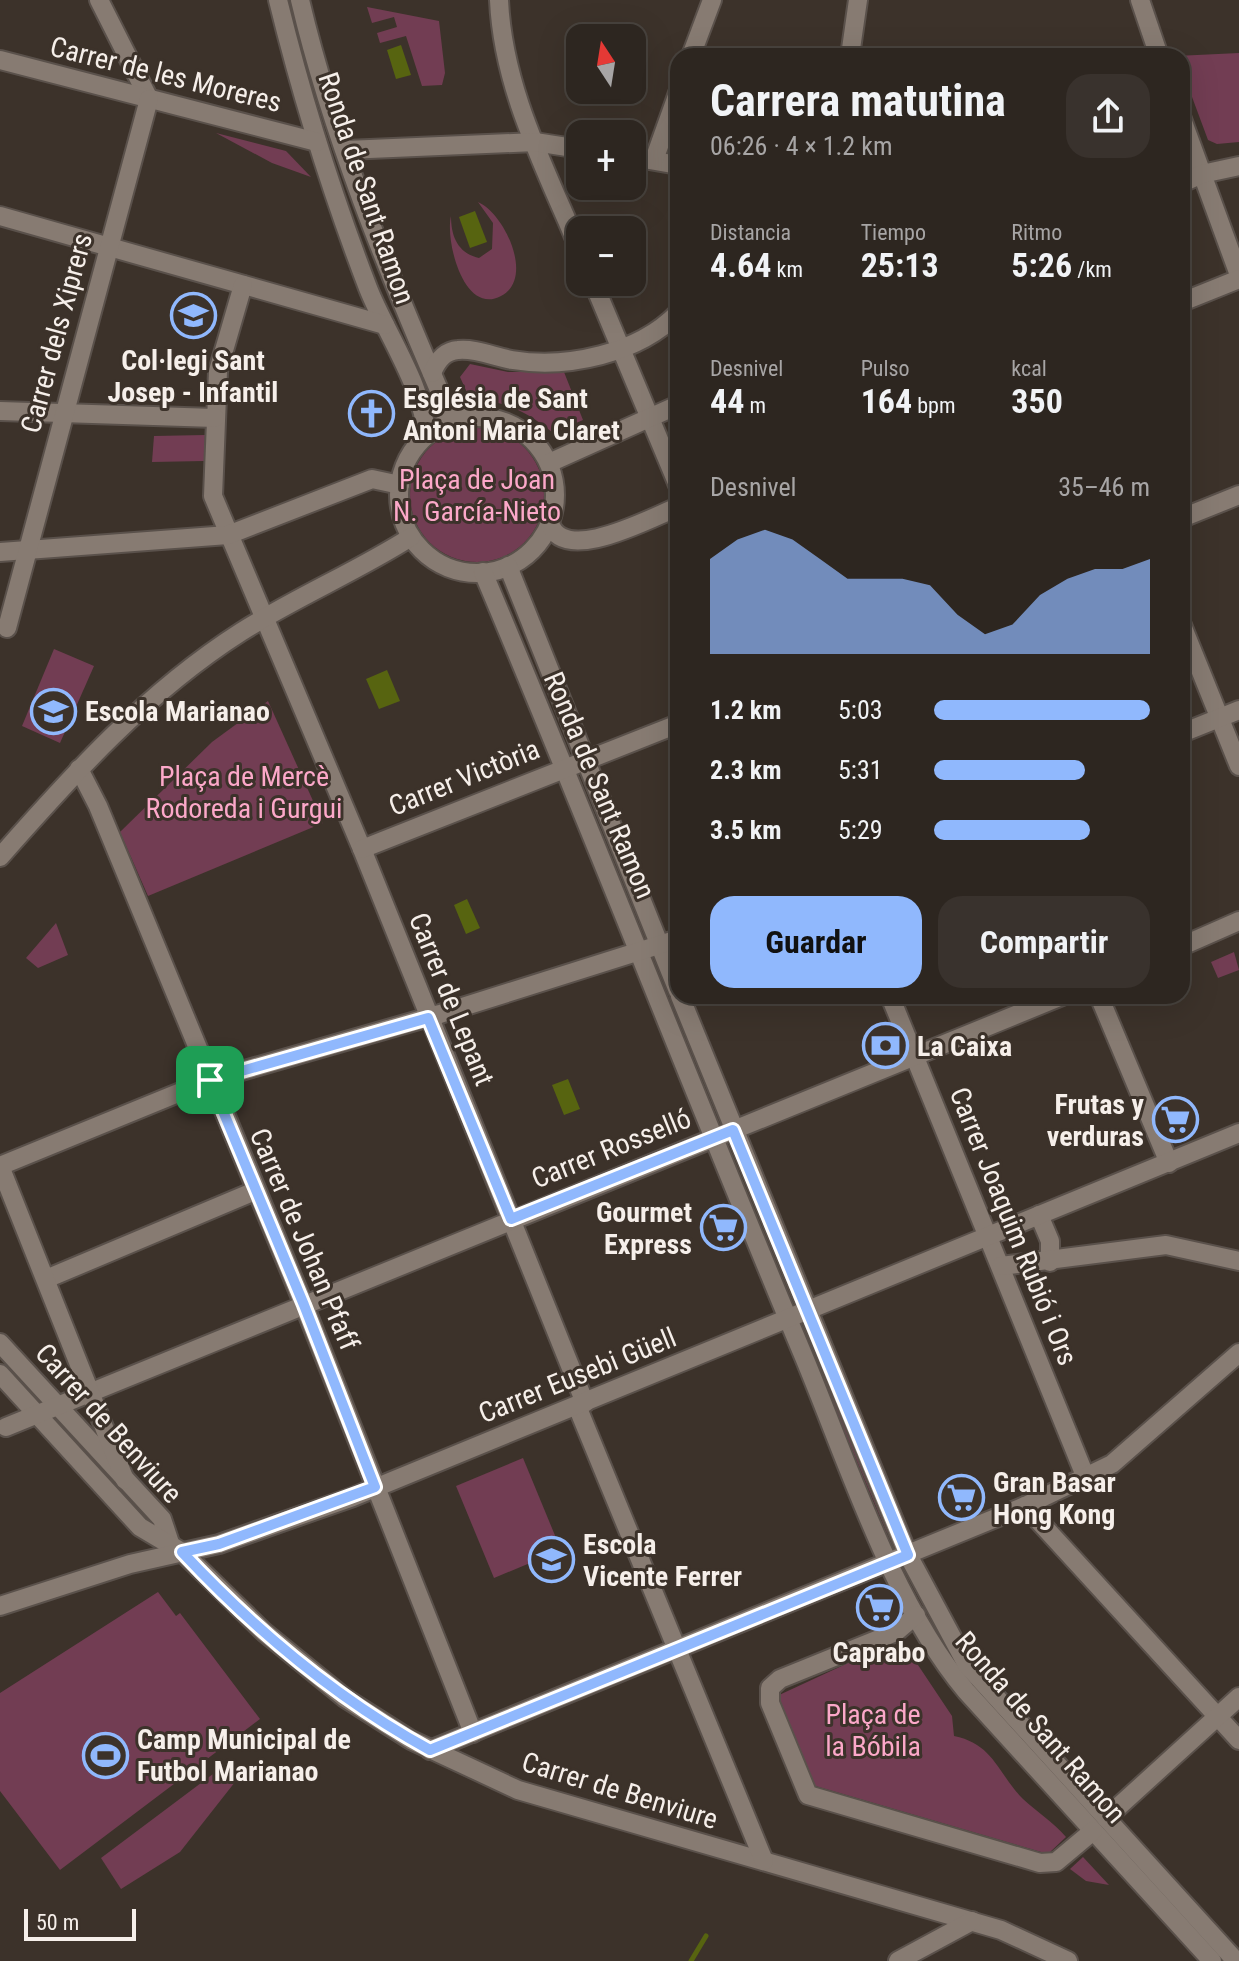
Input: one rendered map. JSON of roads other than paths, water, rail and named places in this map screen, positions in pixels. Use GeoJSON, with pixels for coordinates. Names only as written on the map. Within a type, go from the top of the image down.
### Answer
{"type":"FeatureCollection","features":[{"type":"Feature","properties":{"kind":"street"},"geometry":{"type":"LineString","coordinates":[[99,0],[149,99]]}},
{"type":"Feature","properties":{"kind":"street","name":"Ronda de Sant Ramon"},"geometry":{"type":"LineString","coordinates":[[278,0],[317,142],[385,325],[421,405],[426,436]]}},
{"type":"Feature","properties":{"kind":"street","name":"Ronda de Sant Ramon"},"geometry":{"type":"LineString","coordinates":[[300,0],[346,150],[432,373],[449,409],[461,418]]}},
{"type":"Feature","properties":{"kind":"street"},"geometry":{"type":"LineString","coordinates":[[499,0],[502,39],[511,83],[566,217]]}},
{"type":"Feature","properties":{"kind":"street"},"geometry":{"type":"LineString","coordinates":[[694,48],[712,0]]}},
{"type":"Feature","properties":{"kind":"street"},"geometry":{"type":"LineString","coordinates":[[851,48],[858,0]]}},
{"type":"Feature","properties":{"kind":"street"},"geometry":{"type":"LineString","coordinates":[[1140,0],[1156,48]]}},
{"type":"Feature","properties":{"kind":"street","name":"Carrer de les Moreres"},"geometry":{"type":"LineString","coordinates":[[0,60],[317,142]]}},
{"type":"Feature","properties":{"kind":"street","name":"Carrer dels Xiprers"},"geometry":{"type":"LineString","coordinates":[[7,628],[149,99]]}},
{"type":"Feature","properties":{"kind":"street"},"geometry":{"type":"LineString","coordinates":[[654,160],[670,115]]}},
{"type":"Feature","properties":{"kind":"street"},"geometry":{"type":"LineString","coordinates":[[1190,141],[1239,277],[1190,298]]}},
{"type":"Feature","properties":{"kind":"street"},"geometry":{"type":"LineString","coordinates":[[346,150],[535,142],[566,147]]}},
{"type":"Feature","properties":{"kind":"street"},"geometry":{"type":"LineString","coordinates":[[646,159],[670,163]]}},
{"type":"Feature","properties":{"kind":"street"},"geometry":{"type":"LineString","coordinates":[[1190,179],[1239,166]]}},
{"type":"Feature","properties":{"kind":"street"},"geometry":{"type":"LineString","coordinates":[[0,216],[385,325]]}},
{"type":"Feature","properties":{"kind":"street","name":"Carrer de Lepant"},"geometry":{"type":"LineString","coordinates":[[243,285],[218,371],[212,490],[228,535],[362,849],[511,1219],[677,1650],[764,1861]]}},
{"type":"Feature","properties":{"kind":"street"},"geometry":{"type":"LineString","coordinates":[[599,296],[670,465]]}},
{"type":"Feature","properties":{"kind":"street"},"geometry":{"type":"LineString","coordinates":[[432,373],[445,354],[459,349],[511,359],[555,362],[620,347],[670,320]]}},
{"type":"Feature","properties":{"kind":"street"},"geometry":{"type":"LineString","coordinates":[[549,463],[670,409]]}},
{"type":"Feature","properties":{"kind":"street"},"geometry":{"type":"LineString","coordinates":[[0,411],[215,418]]}},
{"type":"Feature","properties":{"kind":"street"},"geometry":{"type":"LineString","coordinates":[[485,417],[516,427],[532,439],[549,463],[556,497],[550,524],[527,555],[508,566],[483,572],[442,564],[425,553],[411,537],[400,508],[400,485],[406,462],[426,436],[461,418],[485,417]]}},
{"type":"Feature","properties":{"kind":"street"},"geometry":{"type":"LineString","coordinates":[[0,552],[228,535],[372,479],[400,485]]}},
{"type":"Feature","properties":{"kind":"street"},"geometry":{"type":"LineString","coordinates":[[1190,515],[1239,495]]}},
{"type":"Feature","properties":{"kind":"street"},"geometry":{"type":"LineString","coordinates":[[550,524],[558,536],[584,542],[670,510]]}},
{"type":"Feature","properties":{"kind":"street"},"geometry":{"type":"LineString","coordinates":[[0,857],[79,769],[159,692],[264,618],[411,537]]}},
{"type":"Feature","properties":{"kind":"street","name":"Ronda de Sant Ramon"},"geometry":{"type":"LineString","coordinates":[[508,566],[670,970]]}},
{"type":"Feature","properties":{"kind":"street","name":"Ronda de Sant Ramon"},"geometry":{"type":"LineString","coordinates":[[483,572],[788,1319],[899,1558],[967,1665],[1212,1961]]}},
{"type":"Feature","properties":{"kind":"street"},"geometry":{"type":"LineString","coordinates":[[1190,645],[1239,766]]}},
{"type":"Feature","properties":{"kind":"street"},"geometry":{"type":"LineString","coordinates":[[1190,730],[1239,710]]}},
{"type":"Feature","properties":{"kind":"street","name":"Carrer Victòria"},"geometry":{"type":"LineString","coordinates":[[362,849],[562,767],[670,727]]}},
{"type":"Feature","properties":{"kind":"street","name":"Carrer de Johan Pfaff"},"geometry":{"type":"LineString","coordinates":[[79,769],[98,806],[304,1305],[473,1733]]}},
{"type":"Feature","properties":{"kind":"street"},"geometry":{"type":"LineString","coordinates":[[1190,942],[1239,921]]}},
{"type":"Feature","properties":{"kind":"street"},"geometry":{"type":"LineString","coordinates":[[125,1480],[0,1166],[210,1080],[428,1018],[670,942]]}},
{"type":"Feature","properties":{"kind":"street","name":"Ronda de Sant Ramon"},"geometry":{"type":"LineString","coordinates":[[683,1004],[807,1311],[899,1558],[916,1615],[957,1680],[1236,1961]]}},
{"type":"Feature","properties":{"kind":"street","name":"Carrer Joaquim Rubió i Ors"},"geometry":{"type":"LineString","coordinates":[[893,1004],[1086,1478]]}},
{"type":"Feature","properties":{"kind":"street","name":"Carrer Rosselló"},"geometry":{"type":"LineString","coordinates":[[6,1427],[1043,1004]]}},
{"type":"Feature","properties":{"kind":"street"},"geometry":{"type":"LineString","coordinates":[[1102,1004],[1169,1163]]}},
{"type":"Feature","properties":{"kind":"street"},"geometry":{"type":"LineString","coordinates":[[1050,1262],[1050,1241],[1039,1215],[1239,1133]]}},
{"type":"Feature","properties":{"kind":"street"},"geometry":{"type":"LineString","coordinates":[[46,1279],[255,1191]]}},
{"type":"Feature","properties":{"kind":"street","name":"Carrer Eusebi Güell"},"geometry":{"type":"LineString","coordinates":[[0,1606],[176,1548],[219,1544],[375,1487],[1039,1215]]}},
{"type":"Feature","properties":{"kind":"street"},"geometry":{"type":"LineString","coordinates":[[1001,1266],[1166,1245],[1239,1261]]}},
{"type":"Feature","properties":{"kind":"street","name":"Carrer de Benviure"},"geometry":{"type":"LineString","coordinates":[[0,1343],[162,1519],[176,1548]]}},
{"type":"Feature","properties":{"kind":"street"},"geometry":{"type":"LineString","coordinates":[[430,1750],[1025,1506],[1086,1478],[1112,1464],[1239,1353]]}},
{"type":"Feature","properties":{"kind":"street","name":"Carrer de Benviure"},"geometry":{"type":"LineString","coordinates":[[0,1374],[140,1527],[176,1548],[264,1632],[345,1698],[430,1750],[518,1790],[972,1921],[1022,1937],[1068,1961]]}},
{"type":"Feature","properties":{"kind":"street"},"geometry":{"type":"LineString","coordinates":[[1025,1506],[1239,1740]]}},
{"type":"Feature","properties":{"kind":"street"},"geometry":{"type":"LineString","coordinates":[[916,1615],[896,1632],[780,1679],[770,1688],[770,1703],[808,1795],[1040,1863],[1056,1862],[1239,1697]]}},
{"type":"Feature","properties":{"kind":"street"},"geometry":{"type":"LineString","coordinates":[[898,1961],[972,1921]]}},
{"type":"Feature","properties":{"kind":"waterway"},"geometry":{"type":"LineString","coordinates":[[691,1961],[706,1936]]}},
{"type":"Feature","properties":{"kind":"place","name":"Col·legi Sant Josep - Infantil"},"geometry":{"type":"Point","coordinates":[193,315]}},
{"type":"Feature","properties":{"kind":"place","name":"Església de Sant Antoni Maria Claret"},"geometry":{"type":"Point","coordinates":[372,414]}},
{"type":"Feature","properties":{"kind":"place","name":"Escola Marianao"},"geometry":{"type":"Point","coordinates":[54,711]}},
{"type":"Feature","properties":{"kind":"place","name":"La Caixa"},"geometry":{"type":"Point","coordinates":[886,1046]}},
{"type":"Feature","properties":{"kind":"place","name":"Frutas y verduras"},"geometry":{"type":"Point","coordinates":[1175,1120]}},
{"type":"Feature","properties":{"kind":"place","name":"Gourmet Express"},"geometry":{"type":"Point","coordinates":[723,1228]}},
{"type":"Feature","properties":{"kind":"place","name":"Gran Basar Hong Kong"},"geometry":{"type":"Point","coordinates":[962,1498]}},
{"type":"Feature","properties":{"kind":"place","name":"Escola Vicente Ferrer"},"geometry":{"type":"Point","coordinates":[552,1560]}},
{"type":"Feature","properties":{"kind":"place","name":"Caprabo"},"geometry":{"type":"Point","coordinates":[879,1607]}},
{"type":"Feature","properties":{"kind":"place","name":"Camp Municipal de Futbol Marianao"},"geometry":{"type":"Point","coordinates":[106,1755]}},
{"type":"Feature","properties":{"kind":"park label","name":"Plaça de Joan N. García-Nieto"},"geometry":{"type":"Point","coordinates":[477,495]}},
{"type":"Feature","properties":{"kind":"park label","name":"Plaça de Mercè Rodoreda i Gurgui"},"geometry":{"type":"Point","coordinates":[244,792]}},
{"type":"Feature","properties":{"kind":"park label","name":"Plaça de la Bóbila"},"geometry":{"type":"Point","coordinates":[873,1730]}}]}
